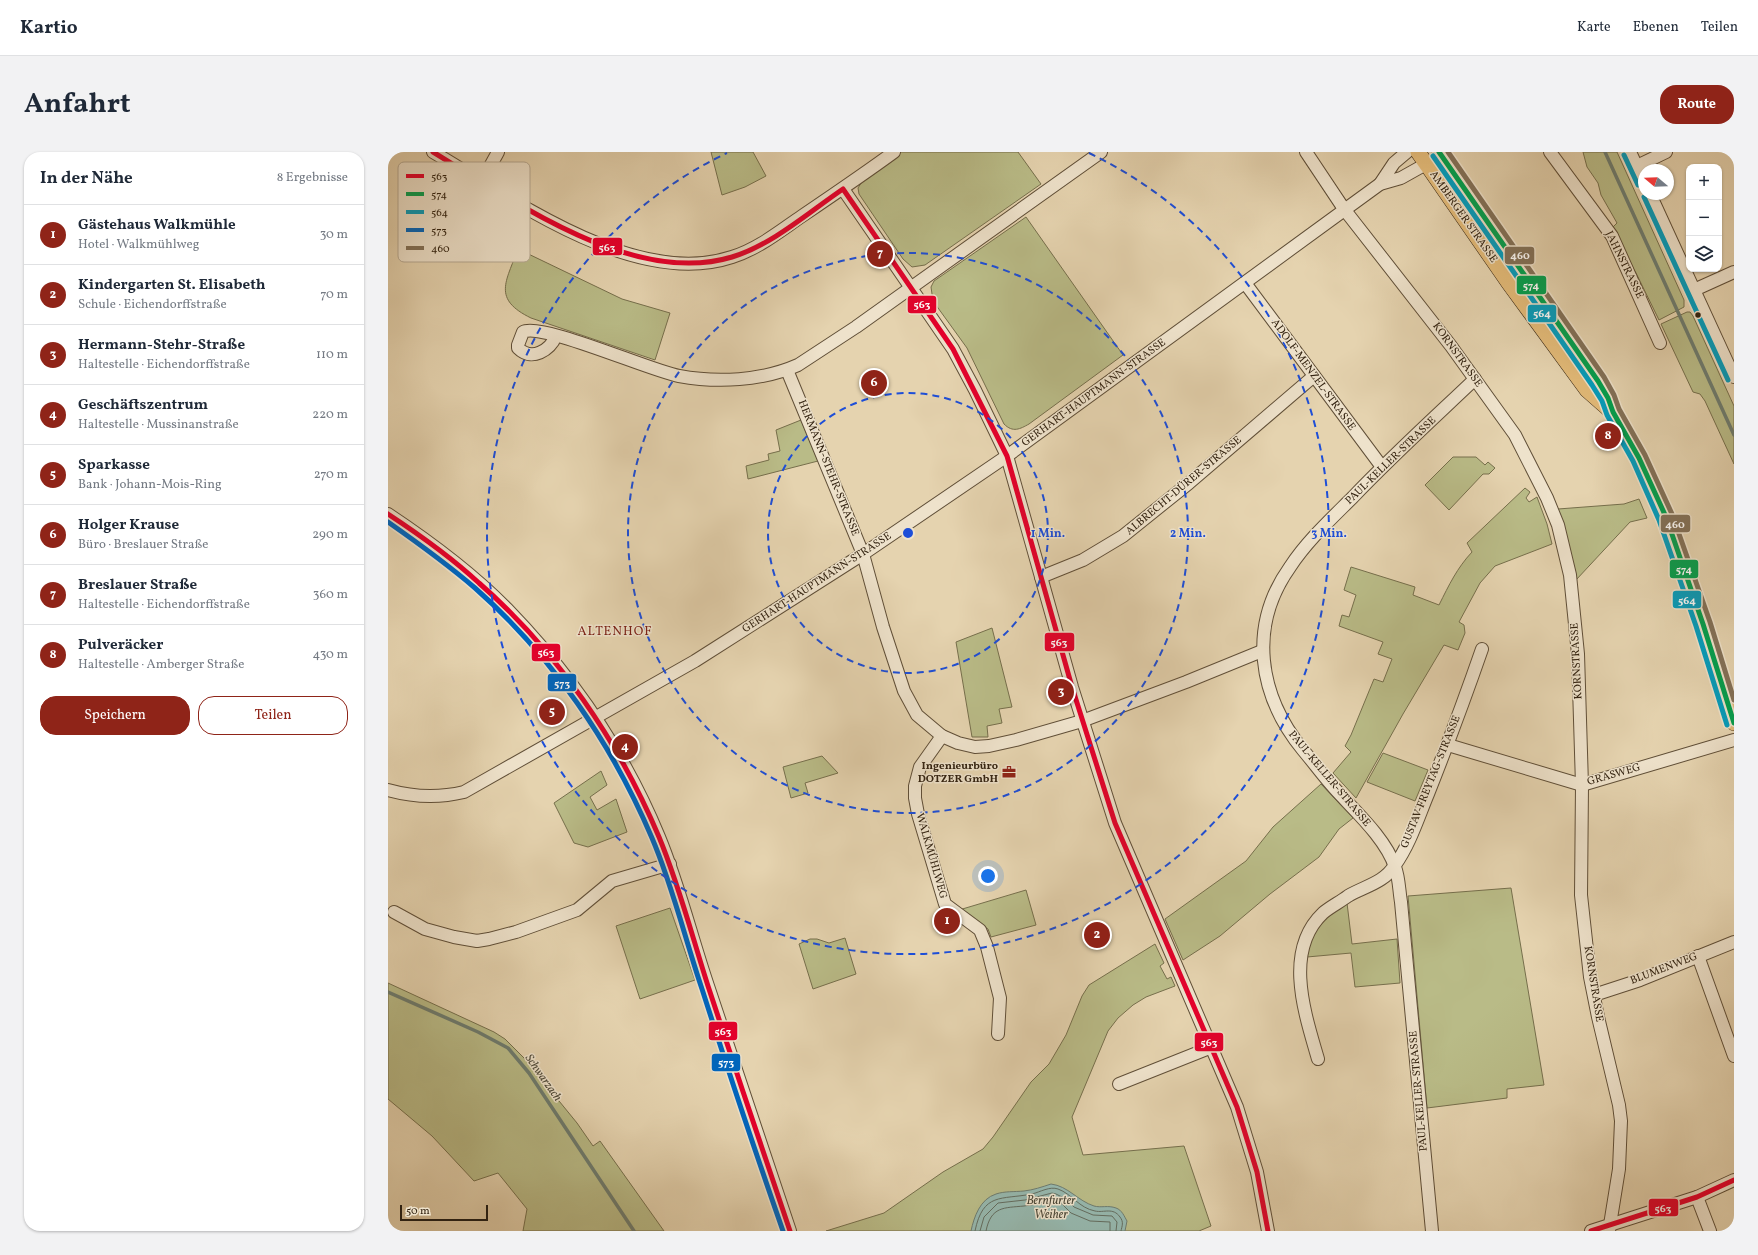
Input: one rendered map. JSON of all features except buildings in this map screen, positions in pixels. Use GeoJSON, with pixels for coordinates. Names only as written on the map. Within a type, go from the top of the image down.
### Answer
{"type":"FeatureCollection","features":[{"type":"Feature","properties":{"kind":"main road"},"geometry":{"type":"LineString","coordinates":[[1422,158],[1440,152]]}},
{"type":"Feature","properties":{"kind":"main road","name":"AMBERGER STRASSE"},"geometry":{"type":"LineString","coordinates":[[1440,152],[1512,255],[1608,398],[1613,412],[1635,451],[1666,517],[1703,624],[1734,723]]}},
{"type":"Feature","properties":{"kind":"main road","name":"AMBERGER STRASSE"},"geometry":{"type":"LineString","coordinates":[[1422,158],[1508,282],[1587,390],[1613,412]]}},
{"type":"Feature","properties":{"kind":"street"},"geometry":{"type":"LineString","coordinates":[[433,152],[450,162]]}},
{"type":"Feature","properties":{"kind":"street"},"geometry":{"type":"LineString","coordinates":[[492,162],[498,152]]}},
{"type":"Feature","properties":{"kind":"street"},"geometry":{"type":"LineString","coordinates":[[530,210],[546,220],[590,241],[637,256],[685,264],[710,263],[733,257],[752,249],[843,189],[894,152]]}},
{"type":"Feature","properties":{"kind":"street"},"geometry":{"type":"LineString","coordinates":[[556,336],[678,376],[714,380],[732,380],[787,370],[826,347],[1102,152]]}},
{"type":"Feature","properties":{"kind":"street","name":"KORNSTRASSE"},"geometry":{"type":"LineString","coordinates":[[1306,152],[1344,210],[1452,346],[1519,441],[1547,498],[1558,525],[1570,575],[1578,654],[1582,784],[1581,894],[1590,977],[1619,1105],[1621,1121],[1619,1169],[1610,1228]]}},
{"type":"Feature","properties":{"kind":"street","name":"GERHART-HAUPTMANN-STRASSE"},"geometry":{"type":"LineString","coordinates":[[1380,184],[1394,163],[1407,152]]}},
{"type":"Feature","properties":{"kind":"street","name":"JAHNSTRASSE"},"geometry":{"type":"LineString","coordinates":[[1550,152],[1612,236],[1660,343]]}},
{"type":"Feature","properties":{"kind":"street"},"geometry":{"type":"LineString","coordinates":[[1630,152],[1637,166],[1666,152]]}},
{"type":"Feature","properties":{"kind":"street","name":"GERHART-HAUPTMANN-STRASSE"},"geometry":{"type":"LineString","coordinates":[[388,790],[405,794],[437,797],[464,792],[695,661],[863,554],[1006,456],[1380,184],[1401,178],[1422,158]]}},
{"type":"Feature","properties":{"kind":"street"},"geometry":{"type":"LineString","coordinates":[[843,189],[957,356],[1006,456],[1082,721],[1115,822],[1237,1107],[1260,1185],[1268,1231]]}},
{"type":"Feature","properties":{"kind":"street"},"geometry":{"type":"LineString","coordinates":[[1653,200],[1734,377]]}},
{"type":"Feature","properties":{"kind":"street"},"geometry":{"type":"LineString","coordinates":[[1694,290],[1734,272]]}},
{"type":"Feature","properties":{"kind":"street","name":"ADOLF-MENZEL-STRASSE"},"geometry":{"type":"LineString","coordinates":[[1245,283],[1382,468]]}},
{"type":"Feature","properties":{"kind":"street","name":"HERMANN-STEHR-STRASSE"},"geometry":{"type":"LineString","coordinates":[[787,370],[863,554],[883,627],[904,691],[917,715],[942,736],[958,743],[975,747],[989,746],[1082,721],[1186,682],[1262,651]]}},
{"type":"Feature","properties":{"kind":"street","name":"ALBRECHT-DÜRER-STRASSE"},"geometry":{"type":"LineString","coordinates":[[1041,577],[1083,560],[1123,536],[1189,483],[1314,376]]}},
{"type":"Feature","properties":{"kind":"street","name":"PAUL-KELLER-STRASSE"},"geometry":{"type":"LineString","coordinates":[[1432,1231],[1401,902],[1395,866],[1383,845],[1367,824],[1335,789],[1285,727],[1276,710],[1270,690],[1262,651],[1265,624],[1272,601],[1278,586],[1289,567],[1302,550],[1382,468],[1475,380]]}},
{"type":"Feature","properties":{"kind":"street"},"geometry":{"type":"LineString","coordinates":[[388,514],[462,568],[507,609],[550,658],[596,716],[644,801],[670,864],[707,984],[790,1231]]}},
{"type":"Feature","properties":{"kind":"street","name":"GUSTAV-FREYTAG-STRASSE"},"geometry":{"type":"LineString","coordinates":[[1318,1059],[1308,1023],[1300,974],[1300,955],[1307,935],[1323,913],[1351,894],[1378,882],[1395,866],[1413,831],[1448,745],[1482,649]]}},
{"type":"Feature","properties":{"kind":"street","name":"WALKMÜHLWEG"},"geometry":{"type":"LineString","coordinates":[[942,736],[920,767],[915,786],[915,798],[918,814],[945,904],[980,930],[988,947],[1000,998],[998,1034]]}},
{"type":"Feature","properties":{"kind":"street","name":"GRASWEG"},"geometry":{"type":"LineString","coordinates":[[1448,745],[1582,784],[1734,740]]}},
{"type":"Feature","properties":{"kind":"street"},"geometry":{"type":"LineString","coordinates":[[394,912],[425,928],[454,937],[467,940],[489,939],[516,932],[577,910],[612,881],[670,864]]}},
{"type":"Feature","properties":{"kind":"street","name":"BLUMENWEG"},"geometry":{"type":"LineString","coordinates":[[1594,995],[1640,980],[1734,942]]}},
{"type":"Feature","properties":{"kind":"street"},"geometry":{"type":"LineString","coordinates":[[1698,956],[1734,1056]]}},
{"type":"Feature","properties":{"kind":"street"},"geometry":{"type":"LineString","coordinates":[[1119,1084],[1212,1047]]}},
{"type":"Feature","properties":{"kind":"street"},"geometry":{"type":"LineString","coordinates":[[1591,1231],[1610,1228],[1697,1197],[1734,1180]]}},
{"type":"Feature","properties":{"kind":"street"},"geometry":{"type":"LineString","coordinates":[[1697,1197],[1710,1231]]}},
{"type":"Feature","properties":{"kind":"green space"},"geometry":{"type":"Polygon","coordinates":[[[711,152],[753,152],[766,176],[745,187],[722,195],[711,152]]]}},
{"type":"Feature","properties":{"kind":"green space"},"geometry":{"type":"Polygon","coordinates":[[[901,152],[1018,152],[1041,184],[925,265],[912,267],[903,259],[859,194],[858,188],[863,180],[901,152]]]}},
{"type":"Feature","properties":{"kind":"green space"},"geometry":{"type":"Polygon","coordinates":[[[1583,152],[1617,152],[1684,300],[1684,307],[1659,320],[1636,273],[1611,229],[1617,223],[1601,195],[1598,183],[1587,167],[1583,152]]]}},
{"type":"Feature","properties":{"kind":"green space"},"geometry":{"type":"Polygon","coordinates":[[[1446,179],[1487,238],[1507,261],[1591,381],[1587,384],[1443,181],[1446,179]]]}},
{"type":"Feature","properties":{"kind":"green space"},"geometry":{"type":"Polygon","coordinates":[[[1026,217],[1123,355],[1029,424],[1020,429],[1013,429],[1004,424],[967,348],[933,301],[931,287],[934,281],[1026,217]]]}},
{"type":"Feature","properties":{"kind":"green space"},"geometry":{"type":"Polygon","coordinates":[[[530,255],[622,299],[670,313],[655,360],[531,318],[519,311],[511,304],[505,289],[513,262],[530,262],[530,255]]]}},
{"type":"Feature","properties":{"kind":"green space"},"geometry":{"type":"Polygon","coordinates":[[[1690,312],[1693,316],[1734,406],[1734,464],[1705,401],[1700,394],[1693,392],[1661,324],[1690,312]]]}},
{"type":"Feature","properties":{"kind":"green space"},"geometry":{"type":"Polygon","coordinates":[[[801,420],[818,461],[748,479],[746,466],[769,460],[768,454],[780,451],[776,430],[801,420]]]}},
{"type":"Feature","properties":{"kind":"green space"},"geometry":{"type":"Polygon","coordinates":[[[1453,457],[1476,457],[1485,465],[1488,462],[1495,468],[1489,474],[1483,474],[1449,510],[1425,485],[1453,457]]]}},
{"type":"Feature","properties":{"kind":"green space"},"geometry":{"type":"Polygon","coordinates":[[[1525,488],[1530,492],[1526,498],[1529,502],[1537,497],[1547,524],[1552,544],[1495,566],[1480,583],[1459,622],[1464,625],[1465,633],[1458,650],[1444,645],[1356,798],[1333,773],[1351,752],[1345,746],[1374,679],[1383,682],[1392,659],[1378,654],[1383,642],[1339,626],[1342,615],[1349,617],[1356,595],[1344,590],[1351,567],[1415,587],[1413,595],[1439,605],[1458,571],[1472,552],[1467,543],[1525,488]]]}},
{"type":"Feature","properties":{"kind":"green space"},"geometry":{"type":"Polygon","coordinates":[[[1639,499],[1647,518],[1630,522],[1576,580],[1567,538],[1558,509],[1624,504],[1639,499]]]}},
{"type":"Feature","properties":{"kind":"green space"},"geometry":{"type":"Polygon","coordinates":[[[992,628],[1012,707],[999,709],[1002,723],[987,726],[988,737],[972,737],[956,642],[992,628]]]}},
{"type":"Feature","properties":{"kind":"green space"},"geometry":{"type":"Polygon","coordinates":[[[1383,753],[1428,770],[1415,801],[1367,782],[1383,753]]]}},
{"type":"Feature","properties":{"kind":"green space"},"geometry":{"type":"Polygon","coordinates":[[[822,756],[838,773],[805,783],[808,793],[791,798],[783,767],[822,756]]]}},
{"type":"Feature","properties":{"kind":"green space"},"geometry":{"type":"Polygon","coordinates":[[[601,771],[607,785],[590,797],[597,810],[616,799],[627,832],[588,847],[574,843],[554,803],[601,771]]]}},
{"type":"Feature","properties":{"kind":"green space"},"geometry":{"type":"Polygon","coordinates":[[[1321,784],[1353,818],[1339,829],[1319,857],[1270,894],[1220,936],[1183,960],[1165,919],[1246,861],[1273,827],[1321,784]]]}},
{"type":"Feature","properties":{"kind":"green space"},"geometry":{"type":"Polygon","coordinates":[[[1511,888],[1544,1085],[1507,1089],[1507,1098],[1427,1108],[1408,896],[1511,888]]]}},
{"type":"Feature","properties":{"kind":"green space"},"geometry":{"type":"Polygon","coordinates":[[[1026,890],[1036,925],[991,937],[988,929],[959,910],[1026,890]]]}},
{"type":"Feature","properties":{"kind":"green space"},"geometry":{"type":"Polygon","coordinates":[[[1347,903],[1352,944],[1397,939],[1400,983],[1355,987],[1351,953],[1307,957],[1312,939],[1320,926],[1332,914],[1347,903]]]}},
{"type":"Feature","properties":{"kind":"green space"},"geometry":{"type":"Polygon","coordinates":[[[670,908],[695,980],[640,999],[616,926],[670,908]]]}},
{"type":"Feature","properties":{"kind":"green space"},"geometry":{"type":"Polygon","coordinates":[[[845,938],[856,974],[813,989],[799,944],[810,939],[817,939],[829,943],[845,938]]]}},
{"type":"Feature","properties":{"kind":"green space"},"geometry":{"type":"Polygon","coordinates":[[[1155,944],[1164,963],[1160,966],[1167,979],[1171,977],[1175,986],[1146,997],[1133,1005],[1118,1018],[1108,1031],[1072,1117],[1083,1155],[1184,1146],[1211,1226],[1199,1231],[826,1231],[884,1213],[943,1172],[983,1149],[1031,1082],[1049,1064],[1066,1035],[1082,996],[1089,985],[1155,944]]]}},
{"type":"Feature","properties":{"kind":"green space"},"geometry":{"type":"Polygon","coordinates":[[[388,983],[494,1032],[505,1039],[524,1058],[577,1123],[593,1146],[600,1141],[664,1231],[523,1231],[527,1209],[498,1173],[474,1181],[432,1136],[388,1099],[388,983]]]}},
{"type":"Feature","properties":{"kind":"water","name":"Bernfurter Weiher"},"geometry":{"type":"Polygon","coordinates":[[[1051,1184],[1063,1188],[1088,1204],[1099,1207],[1113,1207],[1120,1210],[1127,1221],[1125,1231],[971,1231],[979,1209],[990,1196],[1003,1192],[1031,1190],[1051,1184]]]}},
{"type":"Feature","properties":{"kind":"waterway"},"geometry":{"type":"LineString","coordinates":[[1605,152],[1734,435]]}},
{"type":"Feature","properties":{"kind":"waterway","name":"Schwarzach"},"geometry":{"type":"LineString","coordinates":[[388,992],[478,1032],[508,1048],[529,1073],[634,1231]]}},
{"type":"Feature","properties":{"kind":"transit line","name":"563"},"geometry":{"type":"LineString","coordinates":[[433,152],[449,162]]}},
{"type":"Feature","properties":{"kind":"transit line","name":"574"},"geometry":{"type":"LineString","coordinates":[[1439,152],[1598,381],[1608,398],[1613,412],[1639,458],[1666,517],[1703,624],[1734,723]]}},
{"type":"Feature","properties":{"kind":"transit line","name":"460"},"geometry":{"type":"LineString","coordinates":[[1448,152],[1604,377],[1614,395],[1619,409],[1645,455],[1672,514],[1710,622],[1734,700]]}},
{"type":"Feature","properties":{"kind":"transit line","name":"564"},"geometry":{"type":"LineString","coordinates":[[1624,155],[1638,185]]}},
{"type":"Feature","properties":{"kind":"transit line","name":"564"},"geometry":{"type":"LineString","coordinates":[[1433,156],[1602,401],[1607,415],[1633,461],[1659,520],[1696,626],[1727,725]]}},
{"type":"Feature","properties":{"kind":"transit line","name":"563"},"geometry":{"type":"LineString","coordinates":[[530,211],[576,234],[615,250],[655,260],[694,263],[732,257],[747,252],[790,227],[843,189],[953,349],[1007,456],[1072,687],[1115,823],[1237,1107],[1257,1172],[1268,1231]]}},
{"type":"Feature","properties":{"kind":"transit line","name":"564"},"geometry":{"type":"LineString","coordinates":[[1645,200],[1728,380]]}},
{"type":"Feature","properties":{"kind":"transit line","name":"563"},"geometry":{"type":"LineString","coordinates":[[388,514],[457,564],[479,583],[534,638],[560,668],[583,700],[625,767],[659,837],[673,874],[708,986],[790,1231]]}},
{"type":"Feature","properties":{"kind":"transit line","name":"573"},"geometry":{"type":"LineString","coordinates":[[388,522],[454,571],[503,614],[554,672],[599,736],[618,769],[652,838],[666,875],[722,1050],[783,1231]]}},
{"type":"Feature","properties":{"kind":"transit line","name":"563"},"geometry":{"type":"LineString","coordinates":[[1591,1231],[1697,1197],[1734,1180]]}},
{"type":"Feature","properties":{"kind":"place","name":"Breslauer Straße"},"geometry":{"type":"Point","coordinates":[880,254]}},
{"type":"Feature","properties":{"kind":"place","name":"Holger Krause"},"geometry":{"type":"Point","coordinates":[874,383]}},
{"type":"Feature","properties":{"kind":"place","name":"Pulveräcker"},"geometry":{"type":"Point","coordinates":[1608,436]}},
{"type":"Feature","properties":{"kind":"place","name":"Hermann-Stehr-Straße"},"geometry":{"type":"Point","coordinates":[1061,692]}},
{"type":"Feature","properties":{"kind":"place","name":"Sparkasse"},"geometry":{"type":"Point","coordinates":[552,712]}},
{"type":"Feature","properties":{"kind":"place","name":"Geschäftszentrum"},"geometry":{"type":"Point","coordinates":[625,747]}},
{"type":"Feature","properties":{"kind":"place","name":"Ingenieurbüro DOTZER GmbH"},"geometry":{"type":"Point","coordinates":[1009,772]}},
{"type":"Feature","properties":{"kind":"place","name":"Gästehaus Walkmühle"},"geometry":{"type":"Point","coordinates":[947,921]}},
{"type":"Feature","properties":{"kind":"place","name":"Kindergarten St. Elisabeth"},"geometry":{"type":"Point","coordinates":[1097,935]}},
{"type":"Feature","properties":{"kind":"district","name":"ALTENHOF"},"geometry":{"type":"Point","coordinates":[615,632]}}]}
